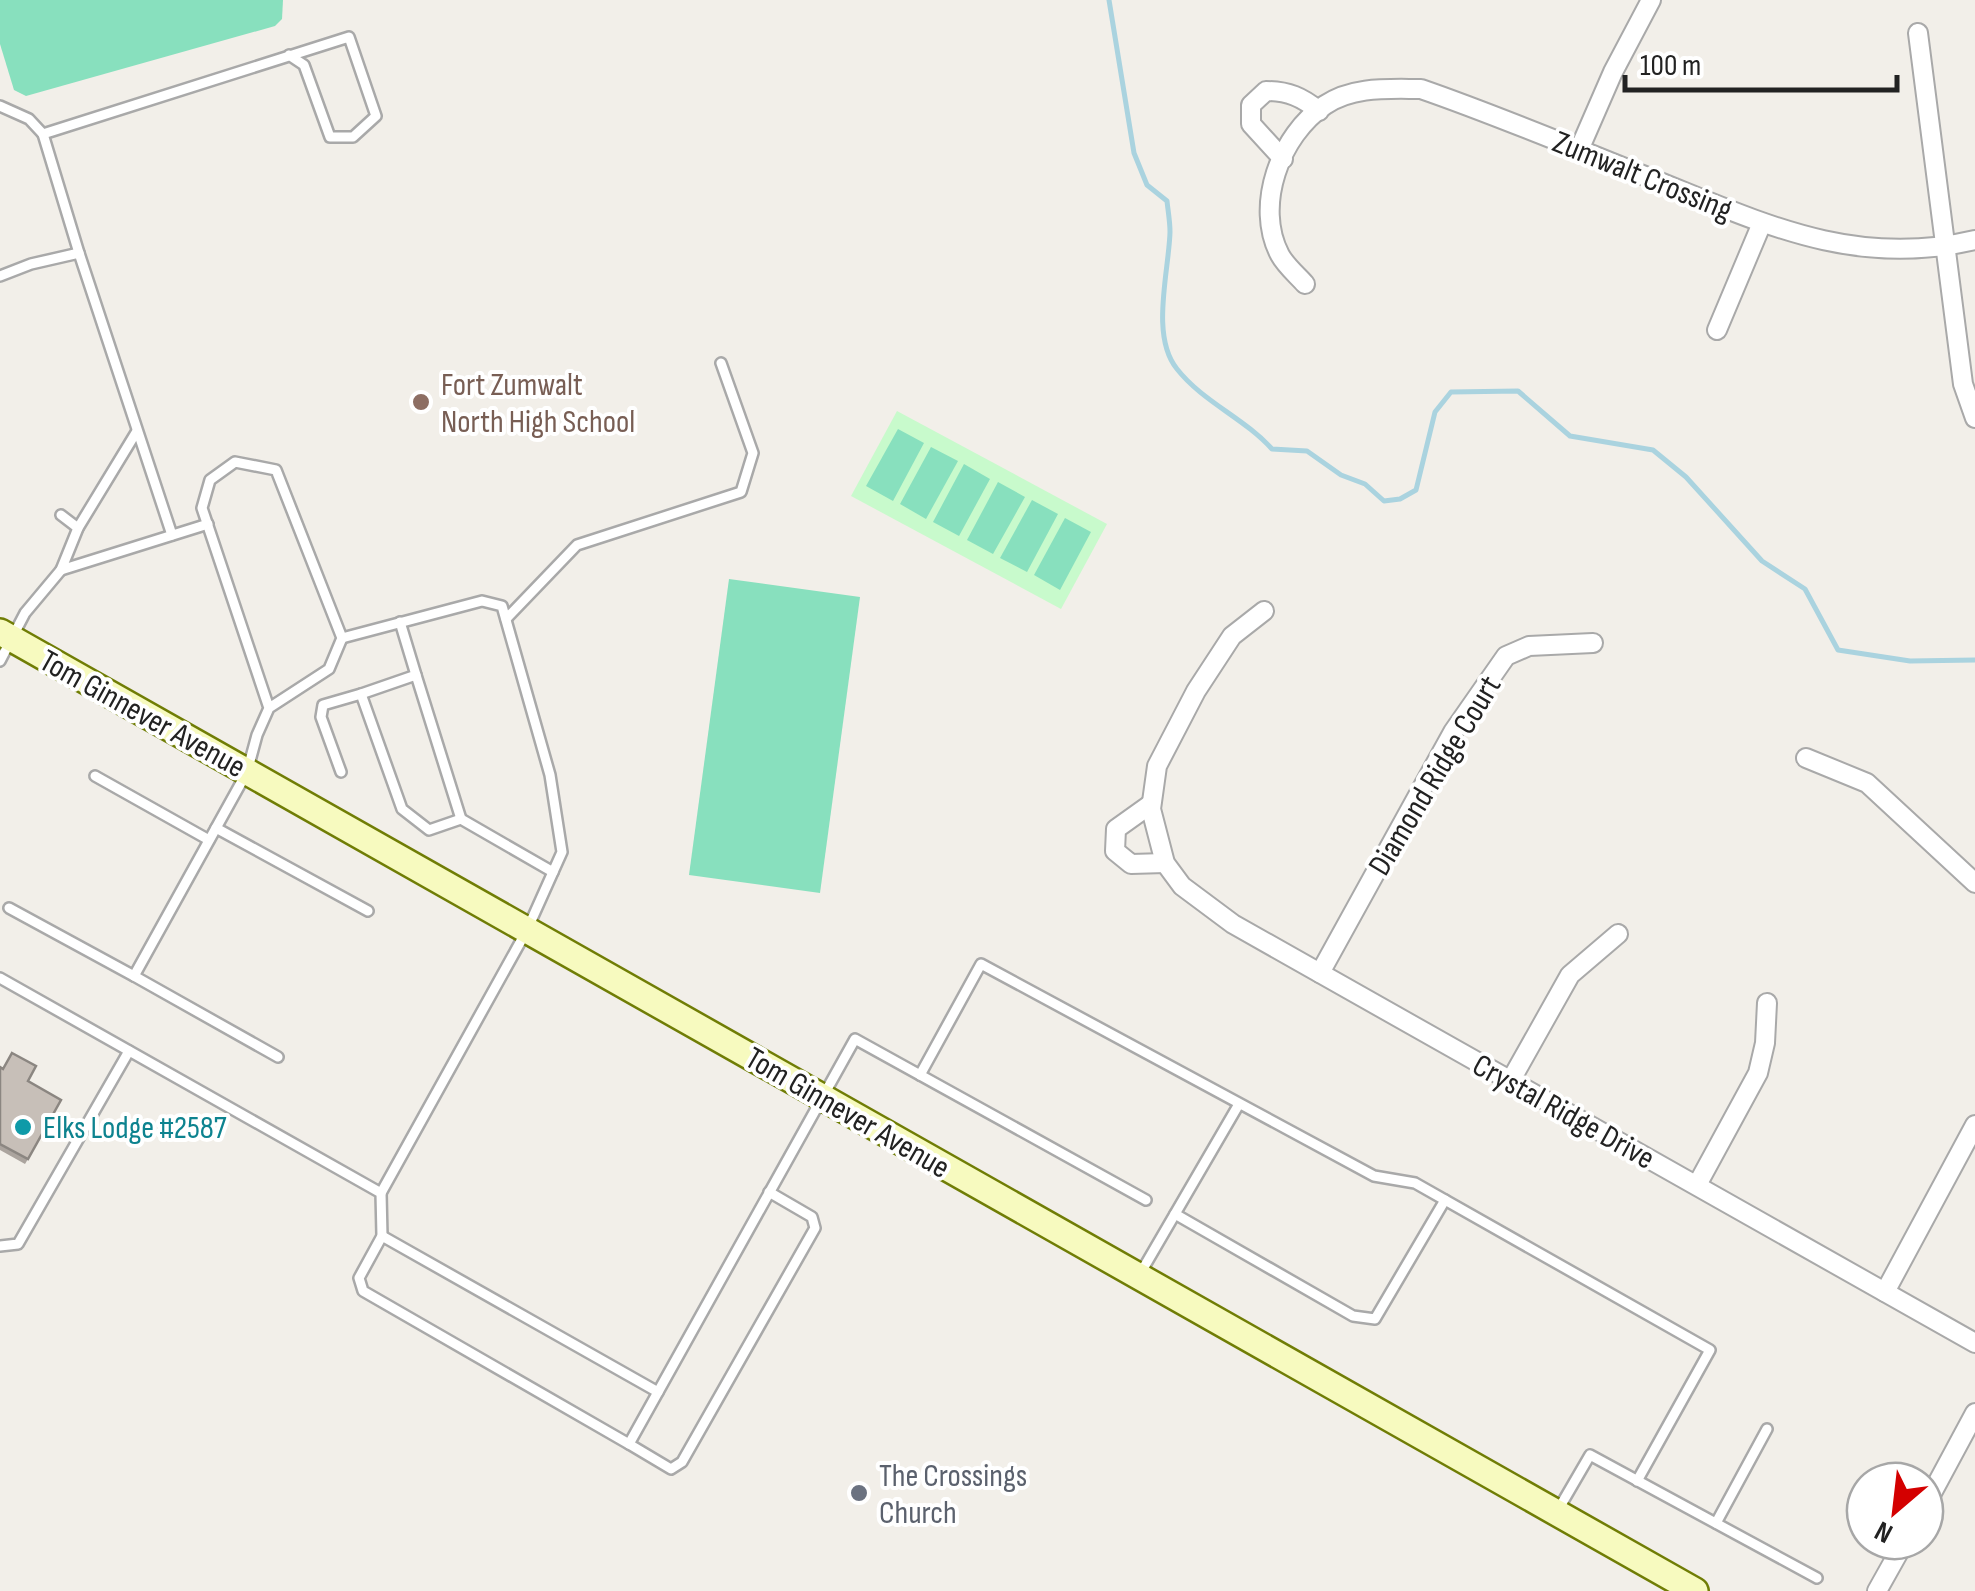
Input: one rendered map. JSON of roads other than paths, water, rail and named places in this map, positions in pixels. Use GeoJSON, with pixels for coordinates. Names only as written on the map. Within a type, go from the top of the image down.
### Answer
{"type":"FeatureCollection","features":[{"type":"Feature","properties":{"kind":"main road","name":"Tom Ginnever Avenue"},"geometry":{"type":"LineString","coordinates":[[4,644],[247,772],[1695,1591]]}},
{"type":"Feature","properties":{"kind":"street"},"geometry":{"type":"LineString","coordinates":[[1579,150],[1613,72],[1651,0]]}},
{"type":"Feature","properties":{"kind":"street"},"geometry":{"type":"LineString","coordinates":[[1918,33],[1964,384],[1975,418]]}},
{"type":"Feature","properties":{"kind":"street","name":"Zumwalt Crossing"},"geometry":{"type":"LineString","coordinates":[[1305,284],[1280,256],[1271,223],[1272,181],[1298,130],[1325,104],[1366,89],[1421,89],[1762,223],[1820,242],[1878,250],[1944,248],[1975,240]]}},
{"type":"Feature","properties":{"kind":"street"},"geometry":{"type":"LineString","coordinates":[[1283,159],[1251,124],[1251,106],[1266,91],[1285,91],[1319,110]]}},
{"type":"Feature","properties":{"kind":"street"},"geometry":{"type":"LineString","coordinates":[[1717,330],[1762,223]]}},
{"type":"Feature","properties":{"kind":"street"},"geometry":{"type":"LineString","coordinates":[[1151,804],[1116,828],[1115,850],[1131,864],[1165,863],[1151,804],[1156,766],[1196,691],[1232,636],[1264,611]]}},
{"type":"Feature","properties":{"kind":"street","name":"Diamond Ridge Court"},"geometry":{"type":"LineString","coordinates":[[1320,973],[1453,732],[1506,656],[1529,646],[1593,644]]}},
{"type":"Feature","properties":{"kind":"street"},"geometry":{"type":"LineString","coordinates":[[1806,758],[1868,783],[1975,883]]}},
{"type":"Feature","properties":{"kind":"street","name":"Crystal Ridge Drive"},"geometry":{"type":"LineString","coordinates":[[1165,863],[1182,886],[1233,924],[1975,1343]]}},
{"type":"Feature","properties":{"kind":"street"},"geometry":{"type":"LineString","coordinates":[[1510,1080],[1570,974],[1618,934]]}},
{"type":"Feature","properties":{"kind":"street"},"geometry":{"type":"LineString","coordinates":[[1697,1185],[1758,1073],[1766,1043],[1766,1002]]}},
{"type":"Feature","properties":{"kind":"street"},"geometry":{"type":"LineString","coordinates":[[1885,1292],[1975,1125]]}},
{"type":"Feature","properties":{"kind":"street"},"geometry":{"type":"LineString","coordinates":[[1945,1469],[1975,1413]]}},
{"type":"Feature","properties":{"kind":"street"},"geometry":{"type":"LineString","coordinates":[[1876,1591],[1893,1561]]}},
{"type":"Feature","properties":{"kind":"lane"},"geometry":{"type":"LineString","coordinates":[[43,134],[289,55],[349,37],[376,116],[353,138],[330,137],[304,64],[289,55]]}},
{"type":"Feature","properties":{"kind":"lane"},"geometry":{"type":"LineString","coordinates":[[0,106],[29,119],[43,134],[172,535]]}},
{"type":"Feature","properties":{"kind":"lane"},"geometry":{"type":"LineString","coordinates":[[0,276],[79,252]]}},
{"type":"Feature","properties":{"kind":"lane"},"geometry":{"type":"LineString","coordinates":[[506,619],[578,545],[742,492],[753,453],[722,364]]}},
{"type":"Feature","properties":{"kind":"lane"},"geometry":{"type":"LineString","coordinates":[[4,644],[61,570],[78,528],[138,431]]}},
{"type":"Feature","properties":{"kind":"lane"},"geometry":{"type":"LineString","coordinates":[[134,976],[247,772],[257,734],[270,708],[329,670],[342,638],[276,470],[235,462],[210,480],[202,508],[270,708]]}},
{"type":"Feature","properties":{"kind":"lane"},"geometry":{"type":"LineString","coordinates":[[61,515],[78,528]]}},
{"type":"Feature","properties":{"kind":"lane"},"geometry":{"type":"LineString","coordinates":[[61,570],[208,524]]}},
{"type":"Feature","properties":{"kind":"lane"},"geometry":{"type":"LineString","coordinates":[[342,638],[482,600],[502,606],[550,776],[562,852],[526,930],[380,1193],[382,1236],[359,1278],[362,1291],[671,1469],[682,1462],[815,1228],[812,1217],[769,1192]]}},
{"type":"Feature","properties":{"kind":"lane"},"geometry":{"type":"LineString","coordinates":[[400,622],[461,819],[553,872]]}},
{"type":"Feature","properties":{"kind":"lane"},"geometry":{"type":"LineString","coordinates":[[341,772],[322,718],[323,705],[416,675]]}},
{"type":"Feature","properties":{"kind":"lane"},"geometry":{"type":"LineString","coordinates":[[362,694],[402,809],[428,830],[461,819]]}},
{"type":"Feature","properties":{"kind":"lane"},"geometry":{"type":"LineString","coordinates":[[96,776],[209,840]]}},
{"type":"Feature","properties":{"kind":"lane"},"geometry":{"type":"LineString","coordinates":[[216,828],[368,912]]}},
{"type":"Feature","properties":{"kind":"lane"},"geometry":{"type":"LineString","coordinates":[[9,908],[278,1057]]}},
{"type":"Feature","properties":{"kind":"lane"},"geometry":{"type":"LineString","coordinates":[[920,1075],[981,964],[1374,1176],[1415,1183],[1710,1350],[1637,1481]]}},
{"type":"Feature","properties":{"kind":"lane"},"geometry":{"type":"LineString","coordinates":[[0,978],[380,1193]]}},
{"type":"Feature","properties":{"kind":"lane"},"geometry":{"type":"LineString","coordinates":[[629,1444],[855,1039],[1146,1200]]}},
{"type":"Feature","properties":{"kind":"lane"},"geometry":{"type":"LineString","coordinates":[[0,1246],[18,1244],[128,1051]]}},
{"type":"Feature","properties":{"kind":"lane"},"geometry":{"type":"LineString","coordinates":[[1139,1276],[1239,1104]]}},
{"type":"Feature","properties":{"kind":"lane"},"geometry":{"type":"LineString","coordinates":[[1175,1214],[1353,1316],[1375,1318],[1445,1200]]}},
{"type":"Feature","properties":{"kind":"lane"},"geometry":{"type":"LineString","coordinates":[[382,1236],[658,1392]]}},
{"type":"Feature","properties":{"kind":"lane"},"geometry":{"type":"LineString","coordinates":[[1716,1523],[1767,1430]]}},
{"type":"Feature","properties":{"kind":"lane"},"geometry":{"type":"LineString","coordinates":[[1557,1513],[1590,1455],[1817,1578]]}},
{"type":"Feature","properties":{"kind":"waterway"},"geometry":{"type":"LineString","coordinates":[[1109,0],[1134,153],[1147,185],[1167,201],[1170,232],[1163,321],[1169,355],[1187,381],[1272,449],[1307,451],[1341,475],[1365,484],[1384,501],[1400,499],[1416,490],[1435,412],[1451,392],[1518,391],[1570,436],[1653,450],[1686,477],[1762,561],[1805,589],[1838,650],[1910,661],[1975,660]]}},
{"type":"Feature","properties":{"kind":"place","name":"Fort Zumwalt North High School"},"geometry":{"type":"Point","coordinates":[421,402]}},
{"type":"Feature","properties":{"kind":"place","name":"Elks Lodge #2587"},"geometry":{"type":"Point","coordinates":[23,1127]}},
{"type":"Feature","properties":{"kind":"place","name":"The Crossings Church"},"geometry":{"type":"Point","coordinates":[859,1493]}}]}
